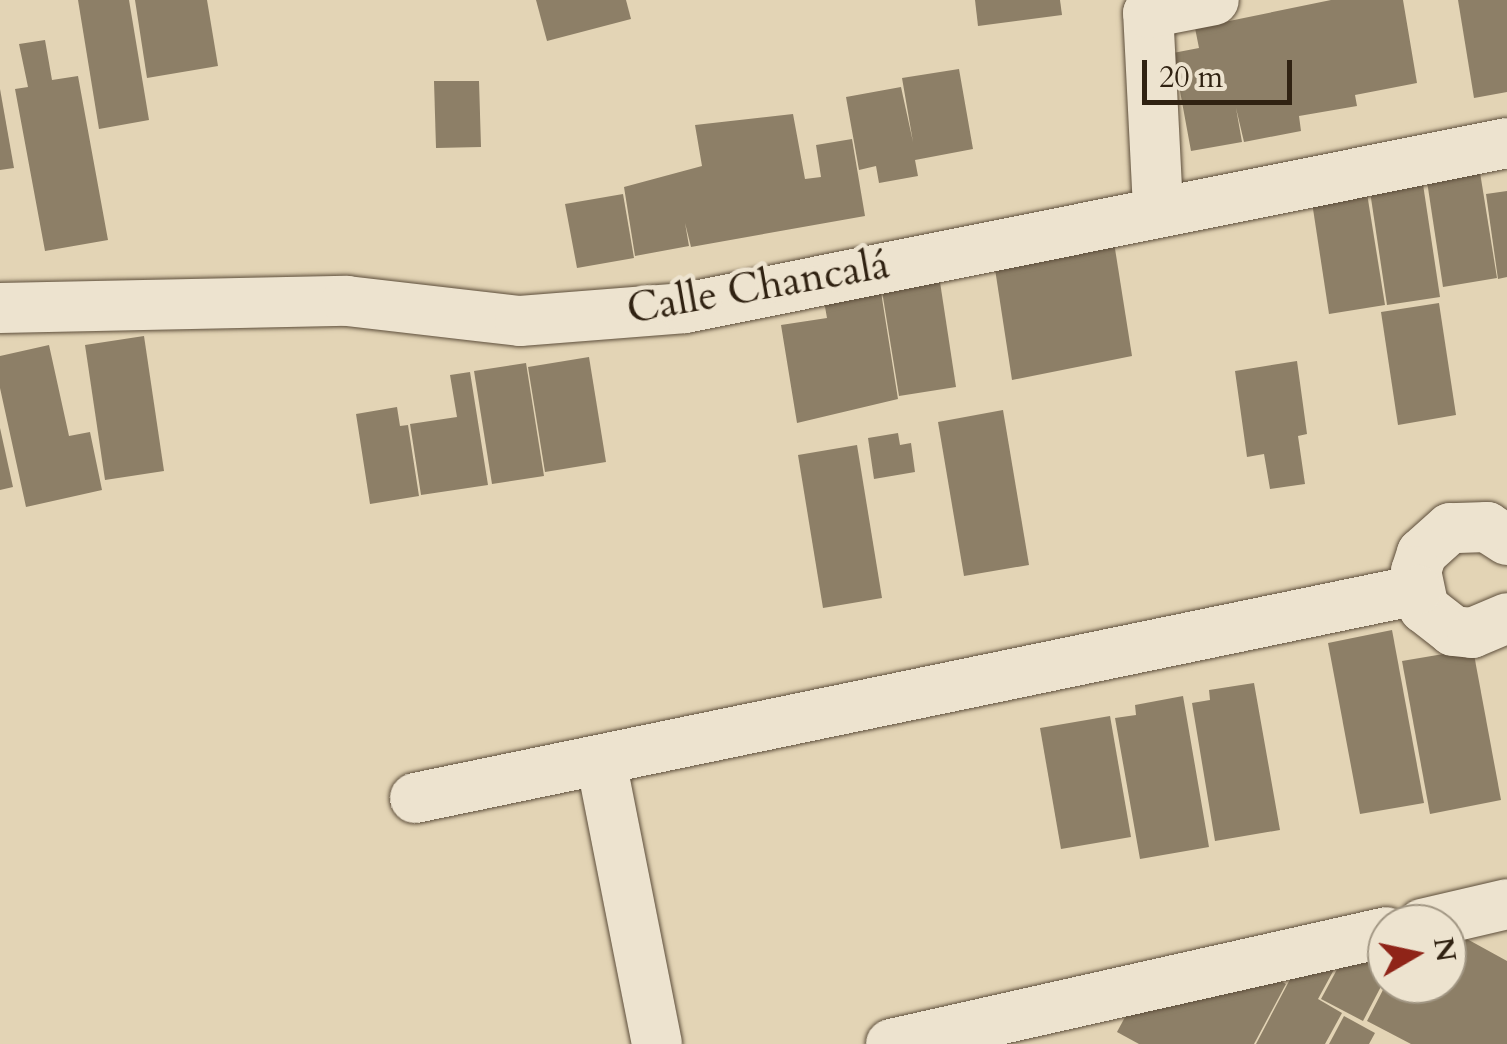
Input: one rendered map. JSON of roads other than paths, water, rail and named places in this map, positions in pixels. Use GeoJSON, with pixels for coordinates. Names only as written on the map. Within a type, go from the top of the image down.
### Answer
{"type":"FeatureCollection","features":[{"type":"Feature","properties":{"kind":"street"},"geometry":{"type":"LineString","coordinates":[[1158,208],[1148,12],[1214,0]]}},
{"type":"Feature","properties":{"kind":"street","name":"Calle Chancalá"},"geometry":{"type":"LineString","coordinates":[[0,308],[347,301],[520,320],[685,308],[1158,208],[1507,142]]}},
{"type":"Feature","properties":{"kind":"street"},"geometry":{"type":"LineString","coordinates":[[1507,540],[1486,527],[1450,528],[1422,553],[1417,590],[1424,608],[1454,631],[1472,634],[1507,618]]}},
{"type":"Feature","properties":{"kind":"street"},"geometry":{"type":"LineString","coordinates":[[415,798],[1417,590]]}},
{"type":"Feature","properties":{"kind":"street"},"geometry":{"type":"LineString","coordinates":[[601,761],[658,1044]]}},
{"type":"Feature","properties":{"kind":"street"},"geometry":{"type":"LineString","coordinates":[[1467,917],[1498,913]]}},
{"type":"Feature","properties":{"kind":"street"},"geometry":{"type":"LineString","coordinates":[[891,1044],[990,1036],[1367,937]]}}]}
